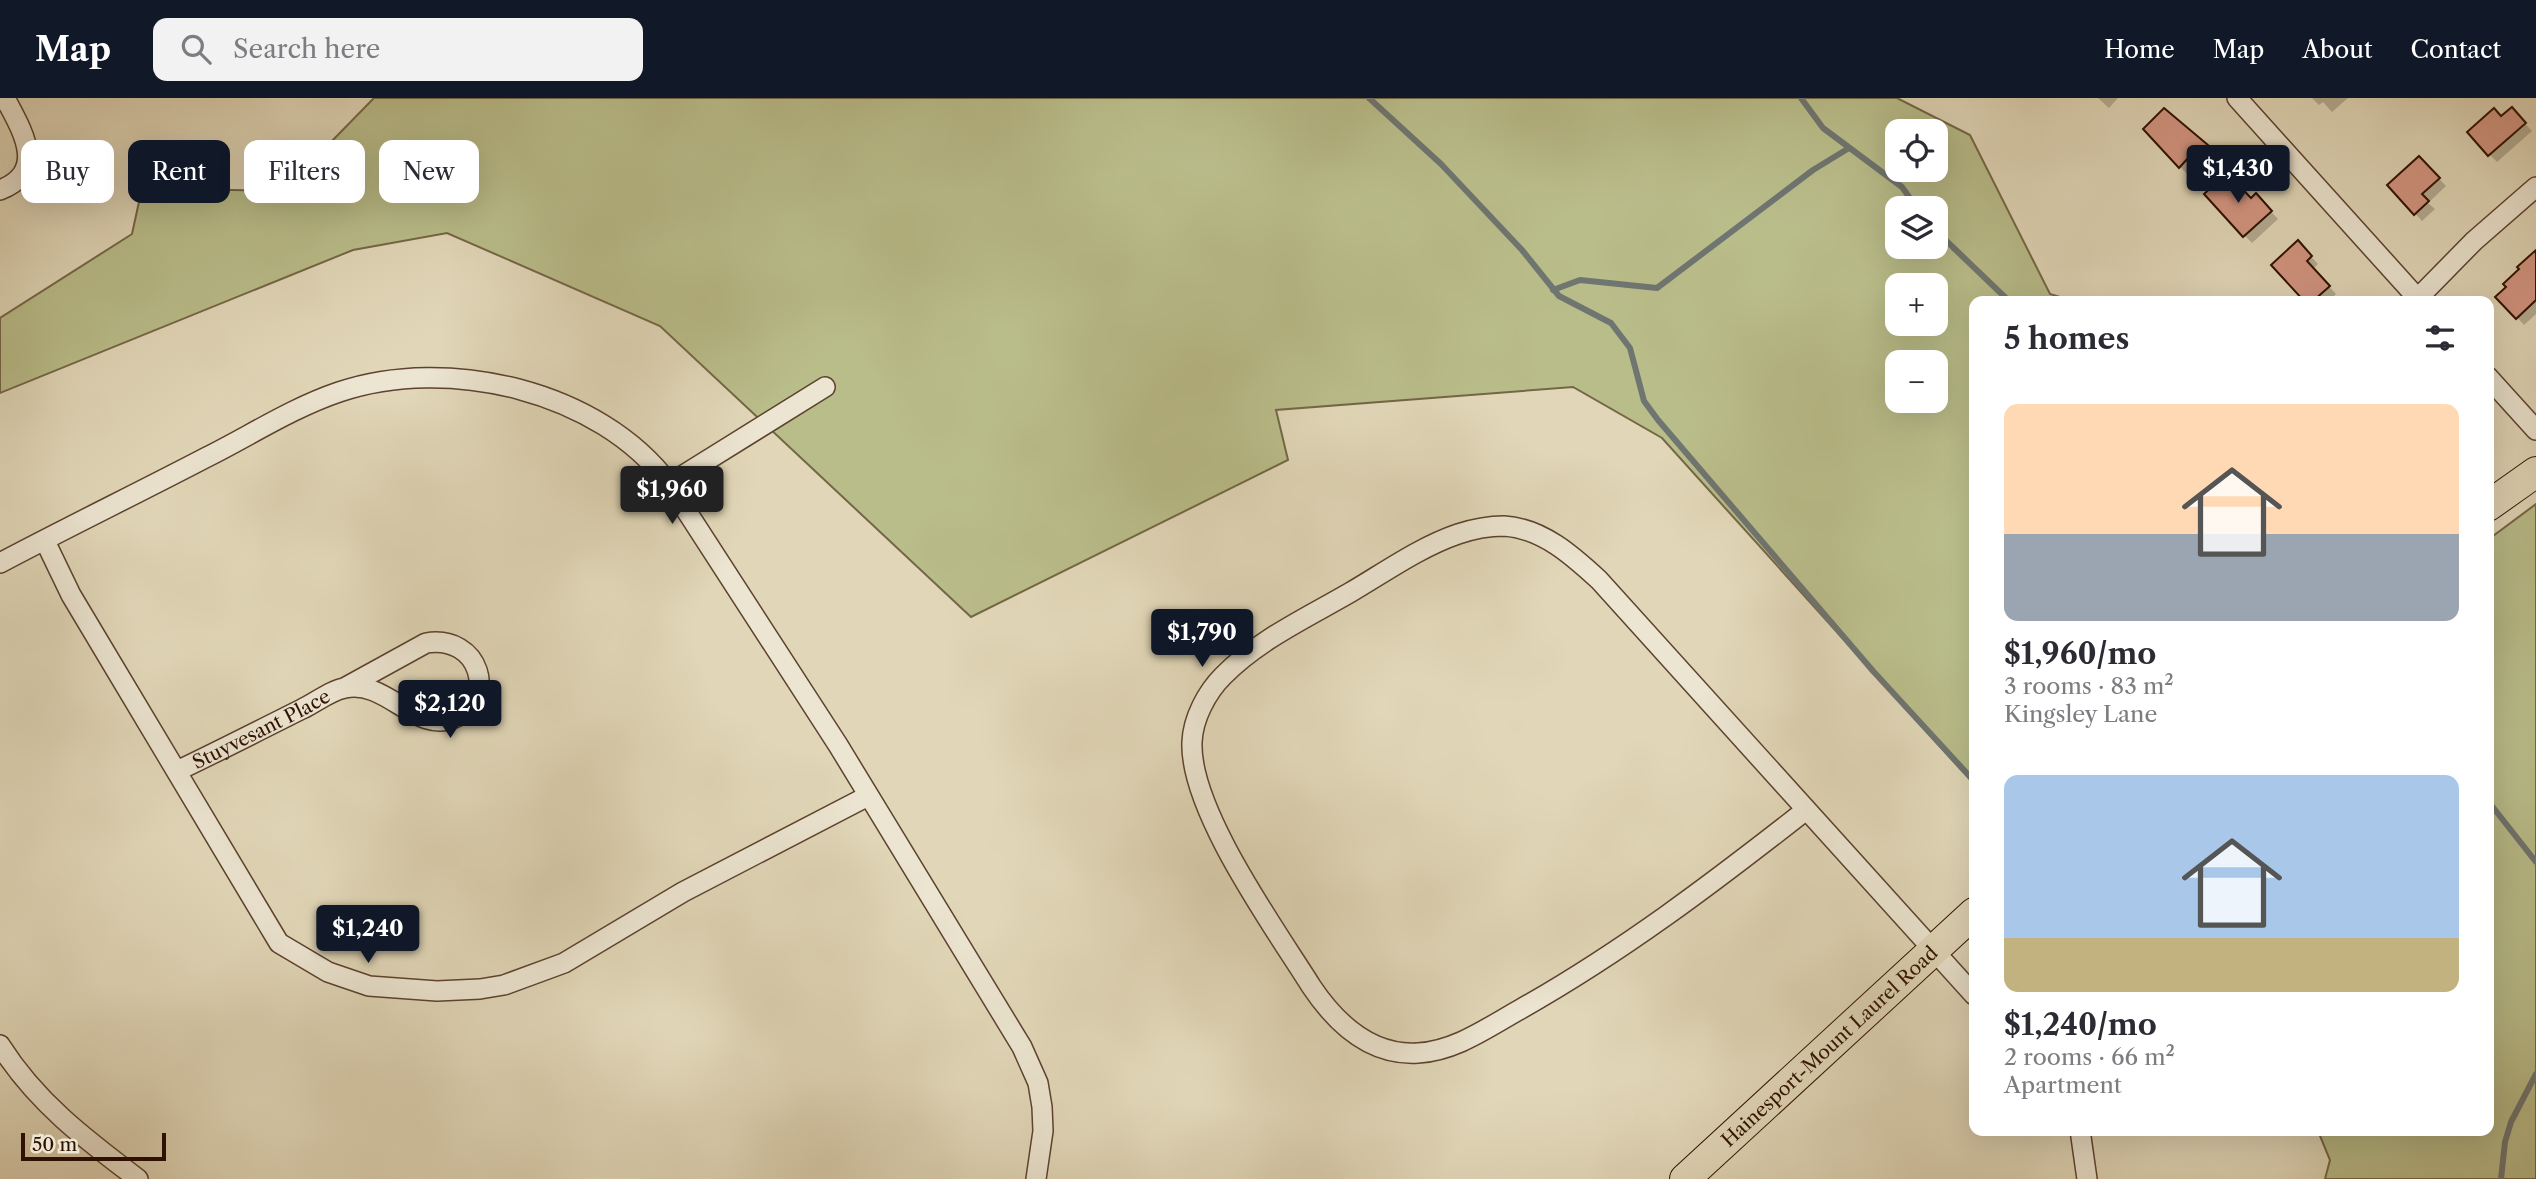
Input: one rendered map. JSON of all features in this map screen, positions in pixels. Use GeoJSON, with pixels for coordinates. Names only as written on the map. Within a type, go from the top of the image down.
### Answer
{"type":"FeatureCollection","features":[{"type":"Feature","properties":{"kind":"main road"},"geometry":{"type":"LineString","coordinates":[[2494,502],[2536,472]]}},
{"type":"Feature","properties":{"kind":"main road","name":"Hainesport-Mount Laurel Road"},"geometry":{"type":"LineString","coordinates":[[1685,1179],[1969,918]]}},
{"type":"Feature","properties":{"kind":"street"},"geometry":{"type":"LineString","coordinates":[[2237,98],[2415,296]]}},
{"type":"Feature","properties":{"kind":"street"},"geometry":{"type":"LineString","coordinates":[[0,190],[15,182],[28,157],[27,142],[3,99]]}},
{"type":"Feature","properties":{"kind":"street"},"geometry":{"type":"LineString","coordinates":[[2423,296],[2474,241],[2536,187]]}},
{"type":"Feature","properties":{"kind":"street"},"geometry":{"type":"LineString","coordinates":[[0,564],[293,411],[338,392],[404,379],[453,379],[496,385],[567,404],[618,432],[648,458],[669,484],[1002,1009],[1031,1066],[1042,1107],[1036,1179]]}},
{"type":"Feature","properties":{"kind":"street"},"geometry":{"type":"LineString","coordinates":[[2494,384],[2536,430]]}},
{"type":"Feature","properties":{"kind":"street"},"geometry":{"type":"LineString","coordinates":[[669,484],[825,387]]}},
{"type":"Feature","properties":{"kind":"street"},"geometry":{"type":"LineString","coordinates":[[1806,810],[1665,919],[1541,998],[1465,1040],[1441,1049],[1404,1052],[1367,1041],[1345,1028],[1326,1009],[1250,887],[1208,811],[1195,775],[1192,739],[1197,717],[1221,678],[1258,647],[1430,547],[1481,527],[1506,526],[1531,532],[1555,544],[1592,573],[1969,990]]}},
{"type":"Feature","properties":{"kind":"street"},"geometry":{"type":"LineString","coordinates":[[45,541],[71,595],[283,947],[328,972],[363,985],[437,991],[498,987],[564,963],[683,892],[868,796]]}},
{"type":"Feature","properties":{"kind":"street","name":"Stuyvesant Place"},"geometry":{"type":"LineString","coordinates":[[177,771],[346,687],[426,643],[439,641],[464,650],[473,660],[479,685],[468,709],[444,721],[419,716],[384,694],[346,687]]}},
{"type":"Feature","properties":{"kind":"street"},"geometry":{"type":"LineString","coordinates":[[0,1045],[22,1078],[68,1126],[138,1179]]}},
{"type":"Feature","properties":{"kind":"street"},"geometry":{"type":"LineString","coordinates":[[2081,1136],[2087,1179]]}},
{"type":"Feature","properties":{"kind":"green space"},"geometry":{"type":"Polygon","coordinates":[[[374,98],[1897,98],[1938,119],[1885,119],[1885,182],[1948,182],[1948,124],[1970,135],[2050,294],[2057,296],[1969,296],[1969,778],[1662,438],[1573,387],[1276,410],[1288,460],[971,617],[660,326],[447,233],[353,250],[0,393],[0,318],[132,234],[139,203],[230,203],[230,190],[244,190],[244,203],[365,203],[365,140],[333,140],[374,98]]]}},
{"type":"Feature","properties":{"kind":"green space"},"geometry":{"type":"Polygon","coordinates":[[[2536,504],[2536,1179],[2325,1179],[2330,1160],[2320,1136],[2494,1136],[2494,535],[2536,504]]]}},
{"type":"Feature","properties":{"kind":"building"},"geometry":{"type":"Polygon","coordinates":[[[2512,107],[2526,123],[2488,156],[2467,132],[2494,108],[2501,116],[2512,107]]]}},
{"type":"Feature","properties":{"kind":"building"},"geometry":{"type":"Polygon","coordinates":[[[2164,108],[2208,145],[2192,161],[2188,158],[2179,168],[2143,129],[2164,108]]]}},
{"type":"Feature","properties":{"kind":"building"},"geometry":{"type":"Polygon","coordinates":[[[2419,156],[2440,178],[2422,194],[2429,201],[2414,215],[2387,185],[2419,156]]]}},
{"type":"Feature","properties":{"kind":"building"},"geometry":{"type":"Polygon","coordinates":[[[2227,173],[2251,198],[2256,193],[2272,211],[2243,237],[2204,194],[2227,173]]]}},
{"type":"Feature","properties":{"kind":"building"},"geometry":{"type":"Polygon","coordinates":[[[2298,240],[2312,256],[2307,261],[2330,286],[2319,296],[2299,296],[2271,265],[2298,240]]]}},
{"type":"Feature","properties":{"kind":"building"},"geometry":{"type":"Polygon","coordinates":[[[2536,250],[2536,300],[2516,319],[2495,297],[2506,287],[2503,284],[2519,269],[2517,267],[2536,250]]]}},
{"type":"Feature","properties":{"kind":"waterway"},"geometry":{"type":"LineString","coordinates":[[1369,98],[1441,164],[1522,250],[1559,296],[1611,323],[1630,348],[1644,401],[1658,420],[1873,671],[1969,776]]}},
{"type":"Feature","properties":{"kind":"waterway"},"geometry":{"type":"LineString","coordinates":[[1801,98],[1823,128],[1902,187],[1908,196]]}},
{"type":"Feature","properties":{"kind":"waterway"},"geometry":{"type":"LineString","coordinates":[[1553,290],[1580,280],[1657,288],[1813,170],[1849,148]]}},
{"type":"Feature","properties":{"kind":"waterway"},"geometry":{"type":"LineString","coordinates":[[1948,243],[2004,296]]}},
{"type":"Feature","properties":{"kind":"waterway"},"geometry":{"type":"LineString","coordinates":[[2494,809],[2536,862]]}},
{"type":"Feature","properties":{"kind":"waterway"},"geometry":{"type":"LineString","coordinates":[[2501,1179],[2505,1142],[2511,1122],[2536,1074]]}}]}
